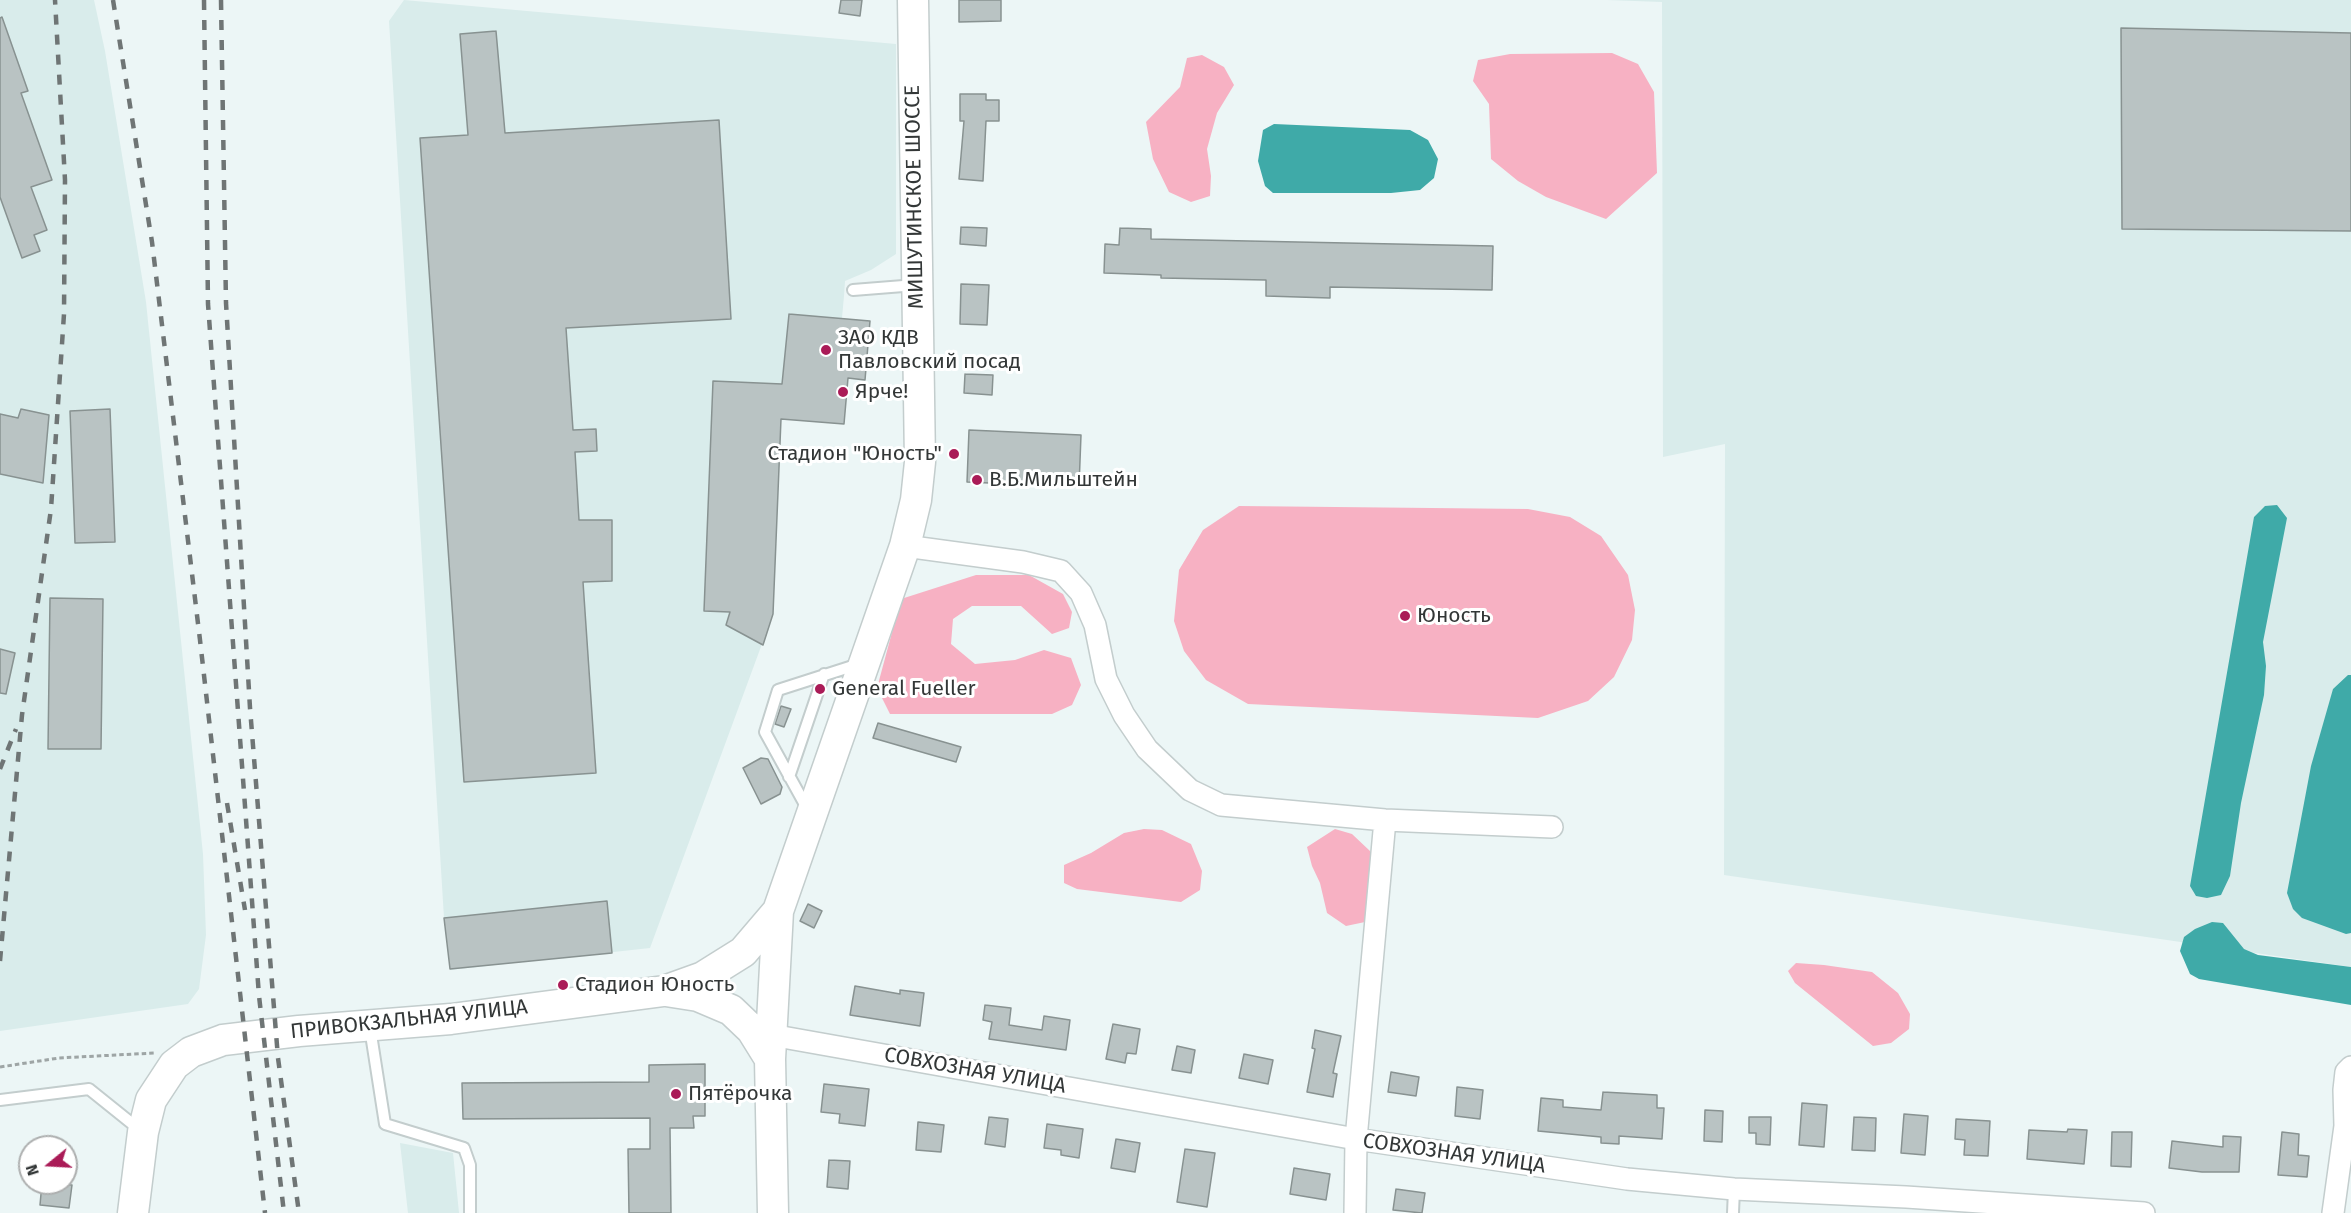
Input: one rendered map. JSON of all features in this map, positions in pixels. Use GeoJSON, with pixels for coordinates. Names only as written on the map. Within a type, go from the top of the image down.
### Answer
{"type":"FeatureCollection","features":[{"type":"Feature","properties":{"kind":"main road","name":"МИШУТИНСКОЕ ШОССЕ"},"geometry":{"type":"LineString","coordinates":[[778,911],[866,663],[905,546],[916,500],[920,462],[913,0]]}},
{"type":"Feature","properties":{"kind":"main road","name":"ПРИВОКЗАЛЬНАЯ УЛИЦА"},"geometry":{"type":"LineString","coordinates":[[134,1213],[142,1132],[151,1100],[174,1065],[191,1052],[223,1040],[299,1031],[451,1019],[664,991],[703,977],[743,952],[778,911]]}},
{"type":"Feature","properties":{"kind":"main road"},"geometry":{"type":"LineString","coordinates":[[773,1213],[771,1047],[778,911]]}},
{"type":"Feature","properties":{"kind":"main road"},"geometry":{"type":"LineString","coordinates":[[664,991],[698,996],[731,1010],[771,1047]]}},
{"type":"Feature","properties":{"kind":"street"},"geometry":{"type":"LineString","coordinates":[[905,546],[1023,562],[1061,572],[1081,593],[1095,625],[1106,679],[1124,715],[1147,749],[1190,790],[1221,805],[1385,820],[1552,827]]}},
{"type":"Feature","properties":{"kind":"street"},"geometry":{"type":"LineString","coordinates":[[1355,1213],[1356,1139],[1385,820]]}},
{"type":"Feature","properties":{"kind":"street","name":"СОВХОЗНАЯ УЛИЦА"},"geometry":{"type":"LineString","coordinates":[[771,1047],[1627,1179],[1734,1189],[1906,1197],[2144,1213]]}},
{"type":"Feature","properties":{"kind":"street"},"geometry":{"type":"LineString","coordinates":[[2333,1213],[2345,1126],[2346,1072],[2351,1067]]}},
{"type":"Feature","properties":{"kind":"lane"},"geometry":{"type":"LineString","coordinates":[[853,290],[916,285]]}},
{"type":"Feature","properties":{"kind":"lane"},"geometry":{"type":"LineString","coordinates":[[812,817],[765,732],[778,690],[824,674],[866,663]]}},
{"type":"Feature","properties":{"kind":"lane"},"geometry":{"type":"LineString","coordinates":[[789,777],[824,674]]}},
{"type":"Feature","properties":{"kind":"lane"},"geometry":{"type":"LineString","coordinates":[[370,1026],[385,1124],[464,1148],[470,1165],[470,1213]]}},
{"type":"Feature","properties":{"kind":"lane"},"geometry":{"type":"LineString","coordinates":[[0,1100],[89,1089],[142,1132]]}},
{"type":"Feature","properties":{"kind":"lane"},"geometry":{"type":"LineString","coordinates":[[1733,1213],[1734,1189]]}},
{"type":"Feature","properties":{"kind":"path"},"geometry":{"type":"LineString","coordinates":[[0,1067],[59,1058],[191,1052]]}},
{"type":"Feature","properties":{"kind":"shaded area"},"geometry":{"type":"Polygon","coordinates":[[[0,0],[94,0],[105,51],[146,302],[203,854],[206,935],[199,989],[188,1004],[0,1031],[0,0]]]}},
{"type":"Feature","properties":{"kind":"shaded area"},"geometry":{"type":"Polygon","coordinates":[[[404,0],[896,44],[896,254],[871,270],[845,281],[842,318],[870,321],[865,380],[848,379],[844,424],[781,419],[773,614],[650,948],[450,970],[444,918],[389,21],[404,0]]]}},
{"type":"Feature","properties":{"kind":"shaded area"},"geometry":{"type":"Polygon","coordinates":[[[1607,0],[2351,0],[2351,967],[1724,875],[1725,444],[1663,457],[1662,2],[1607,0]]]}},
{"type":"Feature","properties":{"kind":"shaded area"},"geometry":{"type":"Polygon","coordinates":[[[1612,53],[1638,64],[1654,92],[1657,173],[1606,219],[1546,197],[1518,181],[1491,159],[1489,104],[1473,81],[1478,60],[1510,54],[1612,53]]]}},
{"type":"Feature","properties":{"kind":"shaded area"},"geometry":{"type":"Polygon","coordinates":[[[1202,55],[1224,67],[1234,85],[1217,113],[1207,149],[1211,176],[1210,196],[1191,202],[1169,192],[1153,159],[1146,122],[1180,87],[1187,58],[1202,55]]]}},
{"type":"Feature","properties":{"kind":"shaded area","name":"Юность"},"geometry":{"type":"Polygon","coordinates":[[[1239,506],[1528,509],[1570,517],[1601,536],[1628,575],[1635,610],[1632,640],[1614,677],[1588,701],[1538,718],[1248,704],[1206,680],[1184,651],[1174,621],[1179,570],[1203,530],[1239,506]]]}},
{"type":"Feature","properties":{"kind":"shaded area"},"geometry":{"type":"Polygon","coordinates":[[[976,575],[1029,575],[1063,594],[1072,612],[1069,628],[1052,634],[1021,606],[972,606],[953,619],[951,644],[975,664],[1015,660],[1044,650],[1071,658],[1081,685],[1072,705],[1052,714],[890,714],[877,688],[901,599],[976,575]]]}},
{"type":"Feature","properties":{"kind":"shaded area"},"geometry":{"type":"Polygon","coordinates":[[[1144,829],[1162,830],[1191,844],[1202,871],[1200,890],[1181,902],[1077,889],[1064,883],[1064,865],[1091,853],[1124,833],[1144,829]]]}},
{"type":"Feature","properties":{"kind":"shaded area"},"geometry":{"type":"Polygon","coordinates":[[[1335,829],[1352,834],[1370,851],[1372,885],[1365,922],[1346,926],[1327,913],[1320,883],[1307,847],[1335,829]]]}},
{"type":"Feature","properties":{"kind":"shaded area"},"geometry":{"type":"Polygon","coordinates":[[[1796,963],[1872,972],[1898,993],[1910,1014],[1909,1029],[1891,1043],[1873,1046],[1795,983],[1788,971],[1796,963]]]}},
{"type":"Feature","properties":{"kind":"shaded area"},"geometry":{"type":"Polygon","coordinates":[[[400,1143],[453,1153],[459,1213],[408,1213],[400,1143]]]}},
{"type":"Feature","properties":{"kind":"water"},"geometry":{"type":"Polygon","coordinates":[[[1274,124],[1410,130],[1428,140],[1438,159],[1434,178],[1420,190],[1391,193],[1273,193],[1265,186],[1258,161],[1263,130],[1274,124]]]}},
{"type":"Feature","properties":{"kind":"water"},"geometry":{"type":"Polygon","coordinates":[[[2277,505],[2287,518],[2263,642],[2266,666],[2264,695],[2241,803],[2230,876],[2221,895],[2207,898],[2196,896],[2190,886],[2254,517],[2265,506],[2277,505]]]}},
{"type":"Feature","properties":{"kind":"water"},"geometry":{"type":"Polygon","coordinates":[[[2348,675],[2351,675],[2351,933],[2346,934],[2302,918],[2293,909],[2287,893],[2311,766],[2333,689],[2348,675]]]}},
{"type":"Feature","properties":{"kind":"water"},"geometry":{"type":"Polygon","coordinates":[[[2212,922],[2223,923],[2244,949],[2258,955],[2351,967],[2351,1005],[2199,979],[2190,974],[2180,951],[2184,937],[2195,929],[2212,922]]]}},
{"type":"Feature","properties":{"kind":"building"},"geometry":{"type":"Polygon","coordinates":[[[841,0],[862,0],[860,16],[839,13],[841,0]]]}},
{"type":"Feature","properties":{"kind":"building"},"geometry":{"type":"Polygon","coordinates":[[[959,0],[1001,0],[1001,21],[959,22],[959,0]]]}},
{"type":"Feature","properties":{"kind":"building"},"geometry":{"type":"Polygon","coordinates":[[[2,17],[28,91],[21,93],[52,180],[31,187],[47,230],[34,235],[40,251],[22,258],[0,197],[0,18],[2,17]]]}},
{"type":"Feature","properties":{"kind":"building"},"geometry":{"type":"Polygon","coordinates":[[[2121,28],[2351,33],[2351,231],[2122,229],[2121,28]]]}},
{"type":"Feature","properties":{"kind":"building"},"geometry":{"type":"Polygon","coordinates":[[[496,31],[505,133],[719,120],[731,319],[566,328],[573,430],[596,429],[597,451],[575,452],[579,520],[612,520],[612,581],[583,582],[596,773],[464,782],[420,138],[468,135],[460,34],[496,31]]]}},
{"type":"Feature","properties":{"kind":"building"},"geometry":{"type":"Polygon","coordinates":[[[960,94],[986,94],[986,100],[999,100],[999,121],[986,121],[983,181],[959,179],[964,121],[960,121],[960,94]]]}},
{"type":"Feature","properties":{"kind":"building"},"geometry":{"type":"Polygon","coordinates":[[[961,227],[987,228],[986,246],[960,244],[961,227]]]}},
{"type":"Feature","properties":{"kind":"building"},"geometry":{"type":"Polygon","coordinates":[[[1120,228],[1151,229],[1151,239],[1493,246],[1492,290],[1330,287],[1330,298],[1266,296],[1266,280],[1161,278],[1161,275],[1104,273],[1105,244],[1119,245],[1120,228]]]}},
{"type":"Feature","properties":{"kind":"building"},"geometry":{"type":"Polygon","coordinates":[[[961,284],[989,285],[987,325],[960,324],[961,284]]]}},
{"type":"Feature","properties":{"kind":"building"},"geometry":{"type":"Polygon","coordinates":[[[789,314],[870,321],[865,380],[848,378],[844,424],[781,419],[773,614],[763,645],[726,625],[730,612],[704,611],[713,381],[782,384],[789,314]]]}},
{"type":"Feature","properties":{"kind":"building"},"geometry":{"type":"Polygon","coordinates":[[[965,374],[993,375],[992,395],[964,393],[965,374]]]}},
{"type":"Feature","properties":{"kind":"building"},"geometry":{"type":"Polygon","coordinates":[[[21,409],[49,415],[43,483],[0,474],[0,414],[18,418],[21,409]]]}},
{"type":"Feature","properties":{"kind":"building"},"geometry":{"type":"Polygon","coordinates":[[[110,409],[115,542],[75,543],[70,411],[110,409]]]}},
{"type":"Feature","properties":{"kind":"building"},"geometry":{"type":"Polygon","coordinates":[[[969,430],[1081,435],[1079,487],[967,482],[969,430]]]}},
{"type":"Feature","properties":{"kind":"building"},"geometry":{"type":"Polygon","coordinates":[[[50,598],[103,599],[101,749],[48,749],[50,598]]]}},
{"type":"Feature","properties":{"kind":"building"},"geometry":{"type":"Polygon","coordinates":[[[0,649],[15,653],[6,694],[0,693],[0,649]]]}},
{"type":"Feature","properties":{"kind":"building"},"geometry":{"type":"Polygon","coordinates":[[[781,706],[791,709],[784,727],[775,724],[781,706]]]}},
{"type":"Feature","properties":{"kind":"building"},"geometry":{"type":"Polygon","coordinates":[[[878,723],[961,747],[956,762],[873,738],[878,723]]]}},
{"type":"Feature","properties":{"kind":"building"},"geometry":{"type":"Polygon","coordinates":[[[761,758],[768,759],[782,787],[780,794],[761,804],[743,768],[761,758]]]}},
{"type":"Feature","properties":{"kind":"building"},"geometry":{"type":"Polygon","coordinates":[[[607,901],[612,953],[450,969],[444,918],[607,901]]]}},
{"type":"Feature","properties":{"kind":"building"},"geometry":{"type":"Polygon","coordinates":[[[808,904],[822,911],[814,928],[800,921],[808,904]]]}},
{"type":"Feature","properties":{"kind":"building"},"geometry":{"type":"Polygon","coordinates":[[[855,986],[900,994],[900,990],[924,993],[920,1026],[850,1015],[855,986]]]}},
{"type":"Feature","properties":{"kind":"building"},"geometry":{"type":"Polygon","coordinates":[[[985,1005],[1011,1008],[1009,1025],[1042,1030],[1044,1016],[1070,1020],[1066,1050],[989,1039],[992,1022],[983,1020],[985,1005]]]}},
{"type":"Feature","properties":{"kind":"building"},"geometry":{"type":"Polygon","coordinates":[[[1113,1024],[1140,1029],[1136,1054],[1127,1053],[1125,1063],[1106,1059],[1113,1024]]]}},
{"type":"Feature","properties":{"kind":"building"},"geometry":{"type":"Polygon","coordinates":[[[1315,1030],[1341,1036],[1333,1073],[1337,1074],[1333,1097],[1307,1092],[1315,1049],[1312,1048],[1315,1030]]]}},
{"type":"Feature","properties":{"kind":"building"},"geometry":{"type":"Polygon","coordinates":[[[1177,1046],[1195,1050],[1191,1073],[1172,1070],[1177,1046]]]}},
{"type":"Feature","properties":{"kind":"building"},"geometry":{"type":"Polygon","coordinates":[[[1244,1054],[1273,1060],[1268,1084],[1239,1078],[1244,1054]]]}},
{"type":"Feature","properties":{"kind":"building"},"geometry":{"type":"Polygon","coordinates":[[[705,1064],[705,1116],[693,1116],[694,1128],[670,1128],[671,1213],[629,1213],[628,1149],[650,1149],[650,1118],[463,1119],[462,1083],[649,1082],[649,1065],[705,1064]]]}},
{"type":"Feature","properties":{"kind":"building"},"geometry":{"type":"Polygon","coordinates":[[[1391,1072],[1419,1077],[1416,1096],[1388,1092],[1391,1072]]]}},
{"type":"Feature","properties":{"kind":"building"},"geometry":{"type":"Polygon","coordinates":[[[824,1084],[869,1089],[865,1126],[839,1123],[840,1114],[821,1112],[824,1084]]]}},
{"type":"Feature","properties":{"kind":"building"},"geometry":{"type":"Polygon","coordinates":[[[1457,1087],[1483,1090],[1480,1119],[1455,1116],[1457,1087]]]}},
{"type":"Feature","properties":{"kind":"building"},"geometry":{"type":"Polygon","coordinates":[[[1603,1092],[1657,1095],[1657,1108],[1664,1108],[1662,1139],[1619,1136],[1619,1144],[1601,1143],[1601,1137],[1538,1131],[1541,1098],[1563,1100],[1563,1107],[1601,1110],[1603,1092]]]}},
{"type":"Feature","properties":{"kind":"building"},"geometry":{"type":"Polygon","coordinates":[[[1802,1103],[1827,1105],[1824,1147],[1799,1145],[1802,1103]]]}},
{"type":"Feature","properties":{"kind":"building"},"geometry":{"type":"Polygon","coordinates":[[[1705,1110],[1723,1111],[1722,1142],[1704,1141],[1705,1110]]]}},
{"type":"Feature","properties":{"kind":"building"},"geometry":{"type":"Polygon","coordinates":[[[1904,1114],[1928,1116],[1925,1155],[1901,1153],[1904,1114]]]}},
{"type":"Feature","properties":{"kind":"building"},"geometry":{"type":"Polygon","coordinates":[[[989,1117],[1008,1119],[1005,1147],[985,1144],[989,1117]]]}},
{"type":"Feature","properties":{"kind":"building"},"geometry":{"type":"Polygon","coordinates":[[[1749,1117],[1771,1117],[1770,1145],[1756,1144],[1756,1133],[1749,1133],[1749,1117]]]}},
{"type":"Feature","properties":{"kind":"building"},"geometry":{"type":"Polygon","coordinates":[[[1854,1117],[1876,1118],[1875,1151],[1852,1150],[1854,1117]]]}},
{"type":"Feature","properties":{"kind":"building"},"geometry":{"type":"Polygon","coordinates":[[[1956,1119],[1990,1121],[1988,1156],[1964,1155],[1965,1140],[1955,1139],[1956,1119]]]}},
{"type":"Feature","properties":{"kind":"building"},"geometry":{"type":"Polygon","coordinates":[[[918,1122],[944,1125],[941,1152],[916,1150],[918,1122]]]}},
{"type":"Feature","properties":{"kind":"building"},"geometry":{"type":"Polygon","coordinates":[[[1047,1124],[1083,1129],[1079,1158],[1061,1155],[1061,1150],[1044,1148],[1047,1124]]]}},
{"type":"Feature","properties":{"kind":"building"},"geometry":{"type":"Polygon","coordinates":[[[2068,1129],[2087,1130],[2084,1164],[2027,1159],[2029,1130],[2067,1132],[2068,1129]]]}},
{"type":"Feature","properties":{"kind":"building"},"geometry":{"type":"Polygon","coordinates":[[[2112,1132],[2132,1132],[2131,1167],[2111,1166],[2112,1132]]]}},
{"type":"Feature","properties":{"kind":"building"},"geometry":{"type":"Polygon","coordinates":[[[2282,1132],[2299,1134],[2298,1155],[2309,1156],[2307,1177],[2278,1175],[2282,1132]]]}},
{"type":"Feature","properties":{"kind":"building"},"geometry":{"type":"Polygon","coordinates":[[[2223,1136],[2241,1137],[2239,1172],[2202,1172],[2169,1168],[2172,1141],[2223,1147],[2223,1136]]]}},
{"type":"Feature","properties":{"kind":"building"},"geometry":{"type":"Polygon","coordinates":[[[1116,1139],[1140,1143],[1135,1172],[1111,1168],[1116,1139]]]}},
{"type":"Feature","properties":{"kind":"building"},"geometry":{"type":"Polygon","coordinates":[[[1185,1149],[1215,1153],[1207,1207],[1177,1202],[1185,1149]]]}},
{"type":"Feature","properties":{"kind":"building"},"geometry":{"type":"Polygon","coordinates":[[[829,1160],[850,1161],[848,1189],[827,1187],[829,1160]]]}},
{"type":"Feature","properties":{"kind":"building"},"geometry":{"type":"Polygon","coordinates":[[[1294,1168],[1330,1174],[1326,1200],[1290,1194],[1294,1168]]]}},
{"type":"Feature","properties":{"kind":"building"},"geometry":{"type":"Polygon","coordinates":[[[1396,1189],[1425,1193],[1422,1213],[1393,1210],[1396,1189]]]}},
{"type":"Feature","properties":{"kind":"building"},"geometry":{"type":"Polygon","coordinates":[[[41,1195],[71,1195],[69,1208],[40,1205],[41,1195]]]}},
{"type":"Feature","properties":{"kind":"railway"},"geometry":{"type":"LineString","coordinates":[[0,961],[22,715],[51,509],[64,314],[65,180],[55,0]]}},
{"type":"Feature","properties":{"kind":"railway"},"geometry":{"type":"LineString","coordinates":[[113,0],[152,242],[265,1213]]}},
{"type":"Feature","properties":{"kind":"railway"},"geometry":{"type":"LineString","coordinates":[[204,0],[208,304],[259,996],[284,1213]]}},
{"type":"Feature","properties":{"kind":"railway"},"geometry":{"type":"LineString","coordinates":[[221,0],[226,303],[250,708],[278,1058],[299,1213]]}},
{"type":"Feature","properties":{"kind":"railway"},"geometry":{"type":"LineString","coordinates":[[0,769],[16,729]]}},
{"type":"Feature","properties":{"kind":"railway"},"geometry":{"type":"LineString","coordinates":[[227,803],[245,910]]}},
{"type":"Feature","properties":{"kind":"place","name":"ЗАО КДВ Павловский посад"},"geometry":{"type":"Point","coordinates":[826,350]}},
{"type":"Feature","properties":{"kind":"place","name":"Ярче!"},"geometry":{"type":"Point","coordinates":[843,392]}},
{"type":"Feature","properties":{"kind":"place","name":"Стадион \"Юность\""},"geometry":{"type":"Point","coordinates":[954,454]}},
{"type":"Feature","properties":{"kind":"place","name":"В.Б.Мильштейн"},"geometry":{"type":"Point","coordinates":[977,480]}},
{"type":"Feature","properties":{"kind":"place","name":"Юность"},"geometry":{"type":"Point","coordinates":[1405,616]}},
{"type":"Feature","properties":{"kind":"place","name":"General Fueller"},"geometry":{"type":"Point","coordinates":[820,689]}},
{"type":"Feature","properties":{"kind":"place","name":"Стадион Юность"},"geometry":{"type":"Point","coordinates":[563,985]}},
{"type":"Feature","properties":{"kind":"place","name":"Пятёрочка"},"geometry":{"type":"Point","coordinates":[676,1094]}}]}
